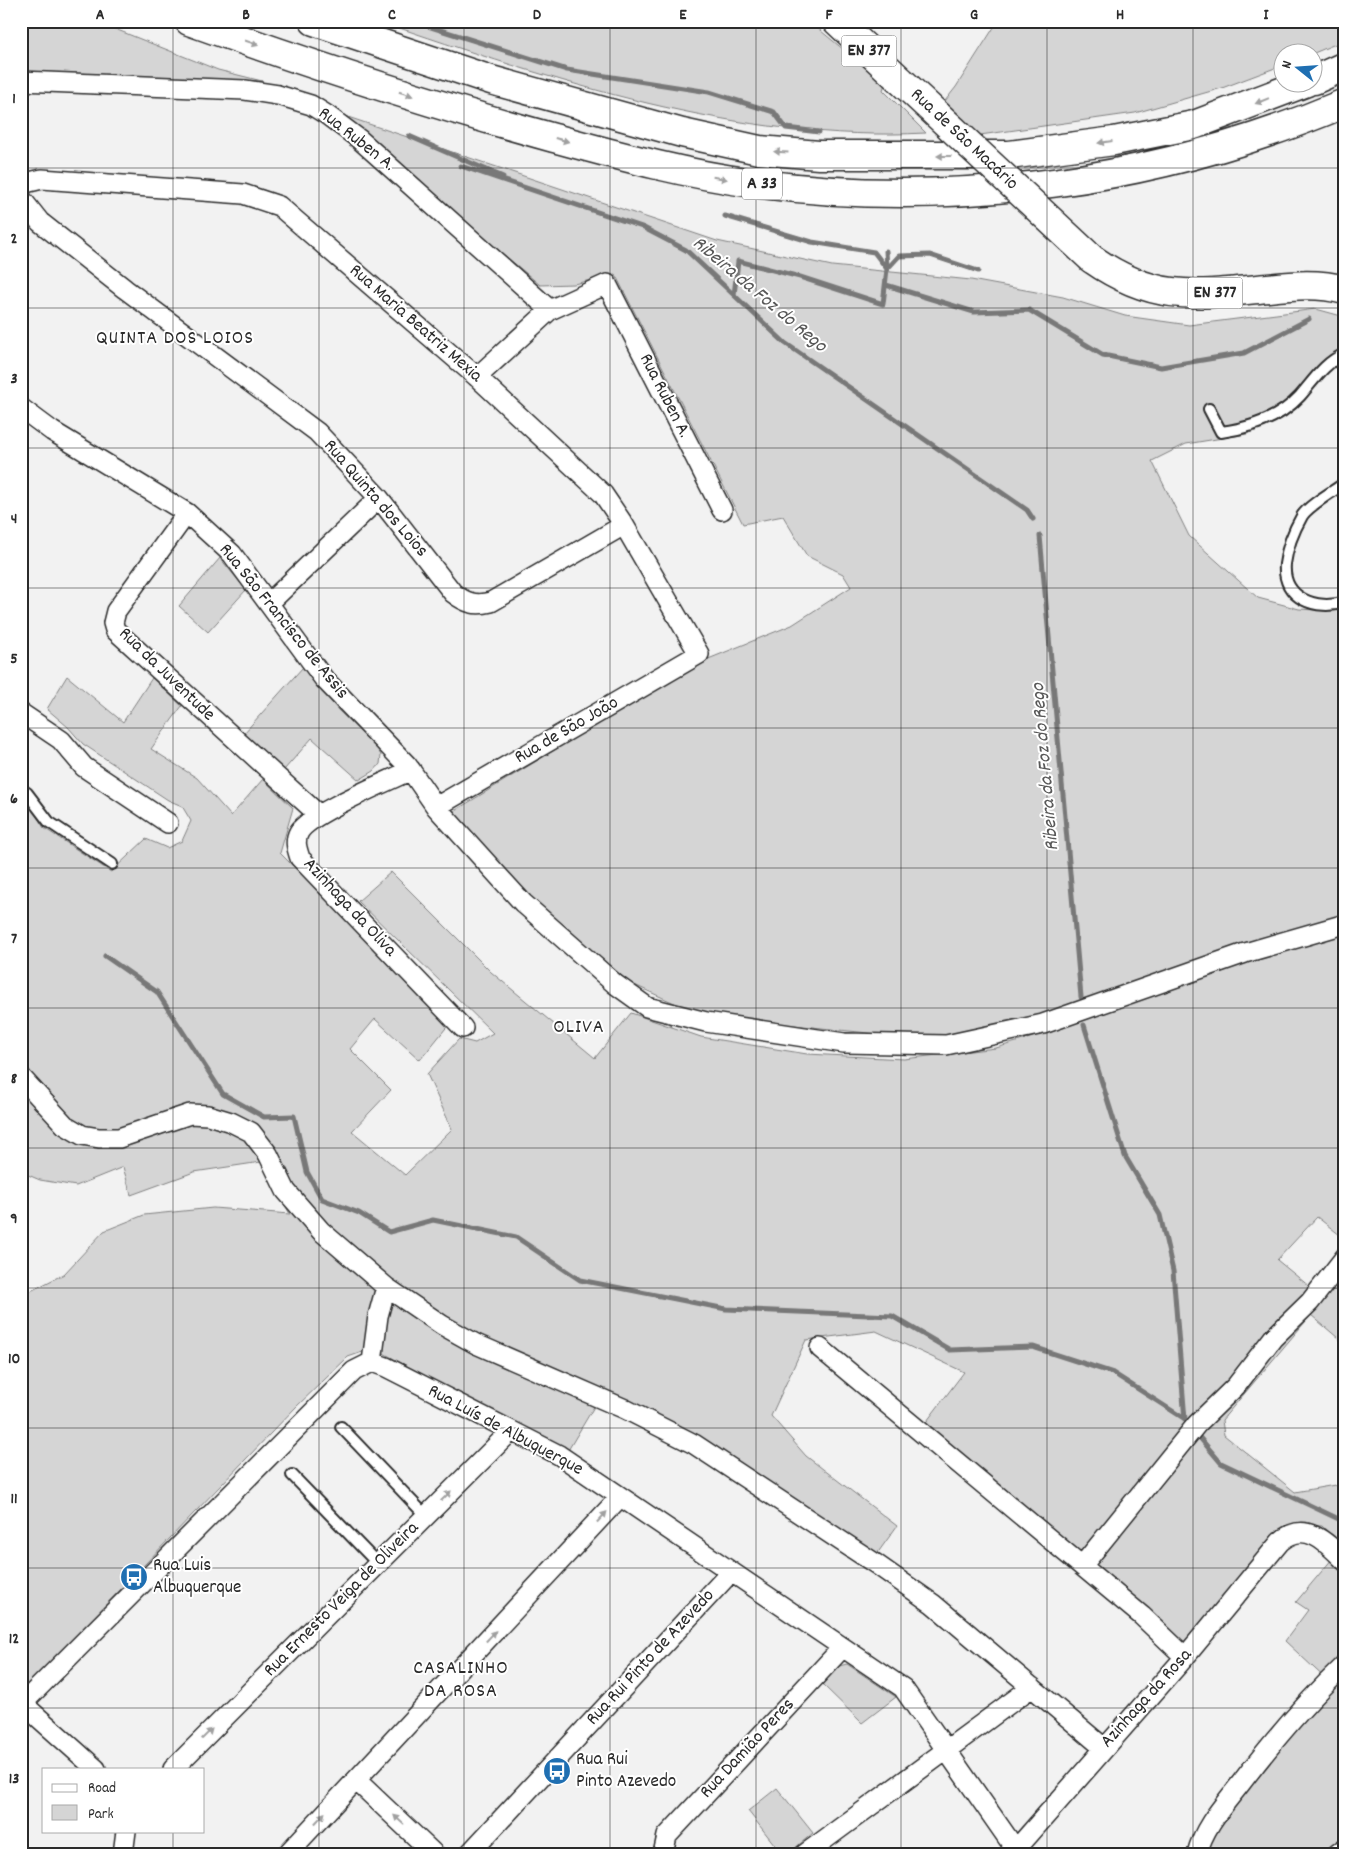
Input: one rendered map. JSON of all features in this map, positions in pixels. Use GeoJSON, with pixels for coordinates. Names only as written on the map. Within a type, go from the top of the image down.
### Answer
{"type":"FeatureCollection","features":[{"type":"Feature","properties":{"kind":"main road","name":"A 33"},"geometry":{"type":"LineString","coordinates":[[189,21],[477,116],[670,170],[753,184],[854,193],[959,191],[1082,180],[1150,167],[1223,147],[1300,122],[1345,103]]}},
{"type":"Feature","properties":{"kind":"main road","name":"A 33"},"geometry":{"type":"LineString","coordinates":[[314,21],[491,80],[682,133],[760,150],[819,155],[1009,155],[1114,141],[1194,125],[1281,92]]}},
{"type":"Feature","properties":{"kind":"main road","name":"Rua de São Macário"},"geometry":{"type":"LineString","coordinates":[[837,21],[1092,259],[1126,280],[1147,288],[1169,293],[1213,294],[1304,285],[1345,290]]}},
{"type":"Feature","properties":{"kind":"main road"},"geometry":{"type":"LineString","coordinates":[[1324,75],[1345,66]]}},
{"type":"Feature","properties":{"kind":"street","name":"Rua Ruben A."},"geometry":{"type":"LineString","coordinates":[[21,82],[245,90],[278,95],[310,105],[359,138],[550,310]]}},
{"type":"Feature","properties":{"kind":"street","name":"Rua Maria Beatriz Mexia"},"geometry":{"type":"LineString","coordinates":[[21,184],[42,179],[243,194],[279,206],[477,376],[603,494],[624,526],[699,654]]}},
{"type":"Feature","properties":{"kind":"street","name":"Rua Quinta dos Loios"},"geometry":{"type":"LineString","coordinates":[[21,198],[40,222],[117,283],[317,432],[379,498],[453,593],[464,601],[478,605],[491,602],[624,526]]}},
{"type":"Feature","properties":{"kind":"street","name":"Rua Ruben A."},"geometry":{"type":"LineString","coordinates":[[477,376],[550,310],[607,284],[722,510]]}},
{"type":"Feature","properties":{"kind":"street","name":"Rua São Francisco de Assis"},"geometry":{"type":"LineString","coordinates":[[21,408],[52,431],[187,513],[232,554],[324,679],[411,770],[436,807],[523,903],[614,984],[647,1007],[706,1022],[844,1043],[946,1046],[1043,1024],[1245,953],[1345,924]]}},
{"type":"Feature","properties":{"kind":"street"},"geometry":{"type":"LineString","coordinates":[[269,603],[379,498]]}},
{"type":"Feature","properties":{"kind":"street","name":"Rua da Juventude"},"geometry":{"type":"LineString","coordinates":[[187,513],[116,611],[113,624],[115,630],[318,815]]}},
{"type":"Feature","properties":{"kind":"street","name":"Rua de São João"},"geometry":{"type":"LineString","coordinates":[[436,807],[699,654]]}},
{"type":"Feature","properties":{"kind":"street"},"geometry":{"type":"LineString","coordinates":[[21,713],[62,740],[84,767],[168,823]]}},
{"type":"Feature","properties":{"kind":"street","name":"Azinhaga da Oliva"},"geometry":{"type":"LineString","coordinates":[[411,770],[318,815],[299,832],[295,844],[300,858],[463,1028]]}},
{"type":"Feature","properties":{"kind":"street"},"geometry":{"type":"LineString","coordinates":[[21,1076],[65,1125],[82,1135],[99,1138],[119,1138],[190,1114],[208,1115],[231,1122],[251,1132],[268,1154],[286,1191],[321,1232],[386,1287],[442,1325],[476,1344],[625,1409],[694,1444],[904,1582],[964,1628],[1104,1748]]}},
{"type":"Feature","properties":{"kind":"street"},"geometry":{"type":"LineString","coordinates":[[1082,1566],[1197,1424],[1236,1386],[1273,1338],[1310,1302],[1345,1257]]}},
{"type":"Feature","properties":{"kind":"street"},"geometry":{"type":"LineString","coordinates":[[95,1768],[22,1704],[354,1370],[372,1362],[378,1316],[386,1287]]}},
{"type":"Feature","properties":{"kind":"street"},"geometry":{"type":"LineString","coordinates":[[820,1348],[1142,1616],[1185,1657]]}},
{"type":"Feature","properties":{"kind":"street","name":"Rua Luís de Albuquerque"},"geometry":{"type":"LineString","coordinates":[[372,1362],[386,1367],[510,1432],[559,1455],[730,1573],[903,1688],[1014,1852]]}},
{"type":"Feature","properties":{"kind":"street","name":"Rua Ernesto Veiga de Oliveira"},"geometry":{"type":"LineString","coordinates":[[174,1768],[510,1432]]}},
{"type":"Feature","properties":{"kind":"street"},"geometry":{"type":"LineString","coordinates":[[287,1854],[620,1498]]}},
{"type":"Feature","properties":{"kind":"street","name":"Azinhaga da Rosa"},"geometry":{"type":"LineString","coordinates":[[1014,1852],[1185,1657],[1280,1542],[1294,1533],[1315,1535],[1324,1540],[1345,1561]]}},
{"type":"Feature","properties":{"kind":"street","name":"Rua Rui Pinto de Azevedo"},"geometry":{"type":"LineString","coordinates":[[470,1854],[730,1573]]}},
{"type":"Feature","properties":{"kind":"street","name":"Rua Damião Peres"},"geometry":{"type":"LineString","coordinates":[[664,1854],[665,1841],[670,1832],[842,1648]]}},
{"type":"Feature","properties":{"kind":"street"},"geometry":{"type":"LineString","coordinates":[[1197,1854],[1200,1841],[1214,1818],[1267,1749],[1316,1693],[1345,1665]]}},
{"type":"Feature","properties":{"kind":"street"},"geometry":{"type":"LineString","coordinates":[[805,1854],[1032,1687]]}},
{"type":"Feature","properties":{"kind":"street"},"geometry":{"type":"LineString","coordinates":[[356,1780],[434,1854]]}},
{"type":"Feature","properties":{"kind":"street"},"geometry":{"type":"LineString","coordinates":[[122,1854],[126,1832]]}},
{"type":"Feature","properties":{"kind":"street"},"geometry":{"type":"LineString","coordinates":[[1337,1854],[1345,1848]]}},
{"type":"Feature","properties":{"kind":"lane"},"geometry":{"type":"LineString","coordinates":[[1209,409],[1221,432],[1244,429],[1263,422],[1298,398],[1332,360],[1345,354]]}},
{"type":"Feature","properties":{"kind":"lane"},"geometry":{"type":"LineString","coordinates":[[1345,483],[1303,514],[1293,534],[1285,563],[1289,584],[1294,592],[1306,601],[1319,606],[1332,606],[1345,602]]}},
{"type":"Feature","properties":{"kind":"lane"},"geometry":{"type":"LineString","coordinates":[[21,789],[27,793],[49,822],[112,864]]}},
{"type":"Feature","properties":{"kind":"lane"},"geometry":{"type":"LineString","coordinates":[[341,1427],[426,1516]]}},
{"type":"Feature","properties":{"kind":"lane"},"geometry":{"type":"LineString","coordinates":[[292,1475],[378,1564]]}},
{"type":"Feature","properties":{"kind":"green space"},"geometry":{"type":"Polygon","coordinates":[[[21,21],[95,21],[218,70],[262,81],[21,71],[21,21]]]}},
{"type":"Feature","properties":{"kind":"green space"},"geometry":{"type":"Polygon","coordinates":[[[379,21],[809,21],[885,84],[883,90],[926,133],[856,134],[786,128],[717,118],[648,103],[580,85],[512,65],[379,21]]]}},
{"type":"Feature","properties":{"kind":"green space"},"geometry":{"type":"Polygon","coordinates":[[[998,21],[1345,21],[1345,40],[1324,49],[1324,42],[1274,42],[1274,68],[1222,88],[1135,113],[980,135],[945,101],[998,21]]]}},
{"type":"Feature","properties":{"kind":"green space"},"geometry":{"type":"Polygon","coordinates":[[[336,113],[717,241],[832,266],[971,280],[1063,297],[1125,316],[1189,325],[1316,309],[1345,317],[1345,341],[1325,370],[1274,417],[1247,434],[1186,444],[1152,461],[1189,536],[1258,598],[1299,609],[1335,611],[1345,606],[1345,918],[1050,1013],[933,1040],[701,1015],[630,983],[529,896],[466,833],[451,813],[696,664],[792,625],[851,587],[843,574],[807,556],[783,516],[743,524],[615,274],[574,284],[540,285],[336,113]]]}},
{"type":"Feature","properties":{"kind":"green space"},"geometry":{"type":"Polygon","coordinates":[[[220,558],[246,590],[208,632],[179,606],[220,558]]]}},
{"type":"Feature","properties":{"kind":"green space"},"geometry":{"type":"Polygon","coordinates":[[[303,667],[338,710],[376,747],[381,755],[380,764],[374,771],[359,780],[312,738],[284,770],[244,733],[303,667]]]}},
{"type":"Feature","properties":{"kind":"green space"},"geometry":{"type":"Polygon","coordinates":[[[67,676],[123,722],[152,678],[182,706],[151,749],[197,778],[231,816],[263,779],[293,808],[280,853],[450,1023],[420,1060],[375,1019],[350,1049],[391,1090],[352,1131],[405,1175],[452,1129],[427,1074],[459,1039],[475,1043],[493,1033],[358,901],[391,872],[491,972],[595,1058],[631,1013],[701,1037],[807,1054],[904,1059],[996,1048],[1030,1038],[1159,985],[1345,929],[1345,1239],[1317,1217],[1277,1260],[1315,1291],[1345,1290],[1345,1344],[1311,1315],[1222,1420],[1224,1435],[1295,1492],[1335,1485],[1345,1494],[1345,1836],[1321,1854],[1189,1854],[1329,1682],[1285,1641],[1308,1610],[1296,1602],[1343,1546],[1322,1526],[1291,1525],[1187,1649],[924,1425],[964,1372],[876,1331],[806,1340],[771,1416],[806,1456],[897,1526],[874,1558],[729,1462],[595,1405],[567,1452],[374,1348],[348,1357],[296,1407],[21,1693],[21,1296],[64,1274],[104,1231],[144,1215],[213,1208],[290,1214],[261,1162],[194,1172],[131,1195],[123,1167],[76,1186],[40,1180],[21,1172],[21,795],[26,798],[44,828],[111,872],[146,839],[167,848],[182,841],[191,821],[182,806],[168,800],[83,744],[68,727],[47,709],[67,676]]]}},
{"type":"Feature","properties":{"kind":"green space"},"geometry":{"type":"Polygon","coordinates":[[[847,1664],[896,1697],[862,1723],[822,1684],[839,1666],[847,1664]]]}},
{"type":"Feature","properties":{"kind":"green space"},"geometry":{"type":"Polygon","coordinates":[[[777,1788],[813,1833],[788,1854],[782,1854],[748,1811],[777,1788]]]}},
{"type":"Feature","properties":{"kind":"waterway"},"geometry":{"type":"LineString","coordinates":[[412,21],[567,70],[709,92],[774,112],[786,128],[819,132]]}},
{"type":"Feature","properties":{"kind":"waterway"},"geometry":{"type":"LineString","coordinates":[[409,136],[503,177]]}},
{"type":"Feature","properties":{"kind":"waterway","name":"Ribeira da Foz do Rego"},"geometry":{"type":"LineString","coordinates":[[461,166],[642,227],[686,250],[785,343],[1027,510],[1033,519]]}},
{"type":"Feature","properties":{"kind":"waterway"},"geometry":{"type":"LineString","coordinates":[[725,216],[812,242],[874,252],[887,269],[883,304],[800,277],[738,261],[734,295]]}},
{"type":"Feature","properties":{"kind":"waterway"},"geometry":{"type":"LineString","coordinates":[[886,251],[887,268]]}},
{"type":"Feature","properties":{"kind":"waterway"},"geometry":{"type":"LineString","coordinates":[[887,269],[899,256],[930,255],[978,271]]}},
{"type":"Feature","properties":{"kind":"waterway"},"geometry":{"type":"LineString","coordinates":[[886,285],[974,312],[1029,310],[1103,355],[1161,367],[1244,353],[1309,319]]}},
{"type":"Feature","properties":{"kind":"waterway","name":"Ribeira da Foz do Rego"},"geometry":{"type":"LineString","coordinates":[[1040,536],[1081,997]]}},
{"type":"Feature","properties":{"kind":"waterway"},"geometry":{"type":"LineString","coordinates":[[105,956],[157,992],[223,1094],[264,1117],[294,1116],[307,1172],[322,1199],[359,1213],[389,1232],[433,1220],[516,1237],[580,1280],[726,1309],[892,1316],[950,1350],[1033,1347],[1113,1373],[1185,1419]]}},
{"type":"Feature","properties":{"kind":"waterway","name":"Ribeira da Foz do Rego"},"geometry":{"type":"LineString","coordinates":[[1084,1025],[1125,1156],[1160,1215],[1173,1271],[1185,1420]]}},
{"type":"Feature","properties":{"kind":"waterway","name":"Ribeira da Foz do Rego"},"geometry":{"type":"LineString","coordinates":[[1195,1432],[1221,1463],[1345,1522]]}},
{"type":"Feature","properties":{"kind":"place","name":"Rua Luis Albuquerque"},"geometry":{"type":"Point","coordinates":[134,1577]}},
{"type":"Feature","properties":{"kind":"place","name":"Rua Rui Pinto Azevedo"},"geometry":{"type":"Point","coordinates":[557,1771]}},
{"type":"Feature","properties":{"kind":"district","name":"QUINTA DOS LOIOS"},"geometry":{"type":"Point","coordinates":[175,339]}},
{"type":"Feature","properties":{"kind":"district","name":"OLIVA"},"geometry":{"type":"Point","coordinates":[579,1028]}},
{"type":"Feature","properties":{"kind":"district","name":"CASALINHO DA ROSA"},"geometry":{"type":"Point","coordinates":[461,1680]}}]}
